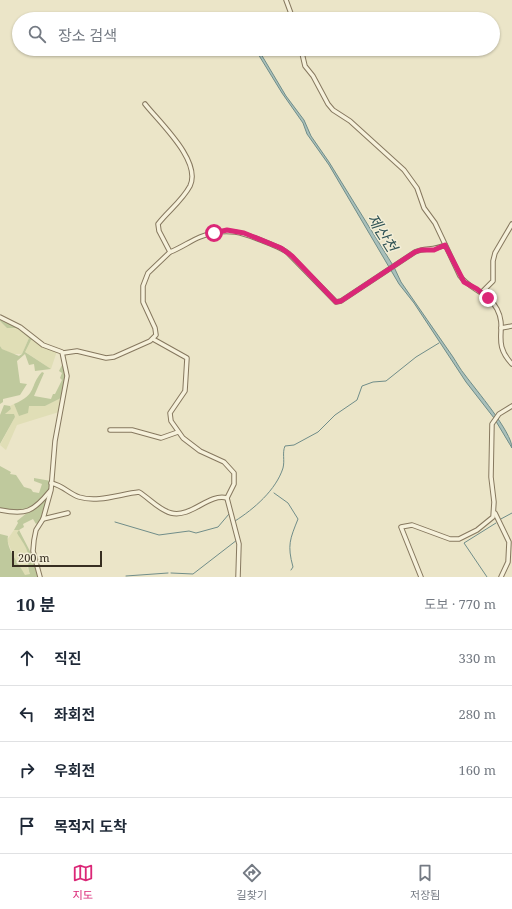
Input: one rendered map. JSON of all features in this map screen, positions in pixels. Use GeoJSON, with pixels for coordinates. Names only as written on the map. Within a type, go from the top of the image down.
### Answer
{"type":"FeatureCollection","features":[{"type":"Feature","properties":{"kind":"street"},"geometry":{"type":"LineString","coordinates":[[286,0],[290,12]]}},
{"type":"Feature","properties":{"kind":"street"},"geometry":{"type":"LineString","coordinates":[[303,56],[305,66],[313,76],[328,104],[333,110],[350,121],[404,170],[417,188],[424,208],[435,223],[462,280],[482,292],[497,309],[501,328],[501,347],[505,356],[512,364]]}},
{"type":"Feature","properties":{"kind":"street"},"geometry":{"type":"LineString","coordinates":[[145,104],[173,137],[188,161],[192,173],[192,181],[187,190],[158,224],[159,231],[170,252]]}},
{"type":"Feature","properties":{"kind":"street"},"geometry":{"type":"LineString","coordinates":[[482,292],[493,281],[493,261],[495,253],[512,224]]}},
{"type":"Feature","properties":{"kind":"street"},"geometry":{"type":"LineString","coordinates":[[0,317],[20,327],[42,345],[63,353],[77,352],[106,358],[114,357],[153,339],[156,335],[155,328],[144,305],[143,286],[148,273],[170,252],[199,237],[230,230],[248,234],[281,248],[288,252],[336,302],[341,301],[419,250],[434,250],[445,245]]}},
{"type":"Feature","properties":{"kind":"street"},"geometry":{"type":"LineString","coordinates":[[501,328],[512,326]]}},
{"type":"Feature","properties":{"kind":"street"},"geometry":{"type":"LineString","coordinates":[[153,339],[187,358],[185,391],[182,398],[170,411],[169,416],[178,432],[195,448],[222,460],[232,469],[235,480],[227,498],[239,544],[238,577]]}},
{"type":"Feature","properties":{"kind":"street"},"geometry":{"type":"LineString","coordinates":[[40,577],[33,547],[36,530],[43,519],[51,490],[55,441],[67,376],[63,353]]}},
{"type":"Feature","properties":{"kind":"street"},"geometry":{"type":"LineString","coordinates":[[501,577],[508,562],[509,542],[496,519],[494,512],[491,477],[492,424],[494,418],[512,406]]}},
{"type":"Feature","properties":{"kind":"street"},"geometry":{"type":"LineString","coordinates":[[110,430],[132,430],[161,438],[178,432]]}},
{"type":"Feature","properties":{"kind":"street"},"geometry":{"type":"LineString","coordinates":[[51,484],[60,485],[83,498],[110,497],[139,492],[162,509],[175,514],[197,508],[217,498],[227,498]]}},
{"type":"Feature","properties":{"kind":"street"},"geometry":{"type":"LineString","coordinates":[[0,510],[15,514],[27,511],[37,505],[51,490]]}},
{"type":"Feature","properties":{"kind":"street"},"geometry":{"type":"LineString","coordinates":[[421,577],[400,527],[412,525],[450,539],[459,539],[481,527],[491,518],[494,512]]}},
{"type":"Feature","properties":{"kind":"street"},"geometry":{"type":"LineString","coordinates":[[43,519],[68,513]]}},
{"type":"Feature","properties":{"kind":"shaded area"},"geometry":{"type":"Polygon","coordinates":[[[0,321],[7,328],[17,328],[29,338],[22,354],[13,354],[2,349],[0,346],[0,321]]]}},
{"type":"Feature","properties":{"kind":"shaded area"},"geometry":{"type":"Polygon","coordinates":[[[31,340],[57,351],[51,369],[24,351],[31,340]]]}},
{"type":"Feature","properties":{"kind":"shaded area"},"geometry":{"type":"Polygon","coordinates":[[[61,398],[59,412],[17,425],[6,450],[0,445],[15,417],[5,414],[11,409],[10,406],[14,404],[19,415],[29,406],[45,406],[61,398]]]}},
{"type":"Feature","properties":{"kind":"shaded area"},"geometry":{"type":"Polygon","coordinates":[[[14,530],[19,530],[28,552],[29,562],[27,567],[30,574],[25,576],[14,557],[7,540],[14,530]]]}},
{"type":"Feature","properties":{"kind":"green space"},"geometry":{"type":"Polygon","coordinates":[[[0,318],[20,328],[36,341],[31,340],[25,352],[51,369],[35,371],[34,364],[29,365],[25,354],[17,361],[20,383],[27,384],[20,395],[3,399],[3,402],[0,404],[0,346],[2,349],[19,356],[22,354],[29,338],[17,328],[7,328],[0,321],[0,318]]]}},
{"type":"Feature","properties":{"kind":"green space"},"geometry":{"type":"Polygon","coordinates":[[[63,356],[66,376],[61,398],[45,406],[29,406],[28,413],[19,416],[14,404],[27,397],[42,372],[44,373],[34,396],[51,399],[53,394],[55,394],[62,380],[60,378],[62,373],[59,371],[63,363],[61,358],[63,356]]]}},
{"type":"Feature","properties":{"kind":"green space"},"geometry":{"type":"Polygon","coordinates":[[[4,405],[10,406],[11,409],[5,414],[14,414],[15,417],[0,444],[0,415],[4,405]]]}},
{"type":"Feature","properties":{"kind":"green space"},"geometry":{"type":"Polygon","coordinates":[[[0,466],[11,472],[10,474],[16,475],[24,487],[31,489],[33,492],[39,493],[42,484],[34,481],[34,478],[51,481],[49,489],[39,502],[25,509],[16,511],[0,508],[0,466]]]}},
{"type":"Feature","properties":{"kind":"green space"},"geometry":{"type":"Polygon","coordinates":[[[49,495],[39,522],[36,524],[33,519],[23,524],[24,527],[19,530],[14,530],[18,523],[17,521],[49,495]]]}},
{"type":"Feature","properties":{"kind":"green space"},"geometry":{"type":"Polygon","coordinates":[[[19,530],[34,559],[38,577],[0,577],[0,534],[8,536],[11,551],[25,575],[30,574],[27,551],[17,533],[19,530]]]}},
{"type":"Feature","properties":{"kind":"water"},"geometry":{"type":"Polygon","coordinates":[[[259,56],[262,56],[286,96],[304,120],[311,136],[329,162],[394,267],[401,282],[500,422],[506,432],[512,448],[494,418],[466,382],[414,303],[399,284],[329,165],[307,134],[303,123],[259,56]]]}},
{"type":"Feature","properties":{"kind":"waterway"},"geometry":{"type":"LineString","coordinates":[[235,521],[257,505],[275,484],[283,468],[285,446],[294,445],[318,432],[335,415],[357,400],[362,386],[373,382],[386,381],[416,357],[439,343]]}},
{"type":"Feature","properties":{"kind":"waterway"},"geometry":{"type":"LineString","coordinates":[[274,493],[288,503],[298,519],[290,542],[290,553],[293,567],[291,570]]}},
{"type":"Feature","properties":{"kind":"waterway"},"geometry":{"type":"LineString","coordinates":[[499,520],[512,513]]}},
{"type":"Feature","properties":{"kind":"waterway"},"geometry":{"type":"LineString","coordinates":[[115,522],[159,535],[189,531],[196,533],[218,527],[229,514]]}},
{"type":"Feature","properties":{"kind":"waterway"},"geometry":{"type":"LineString","coordinates":[[487,577],[464,543],[496,523]]}},
{"type":"Feature","properties":{"kind":"waterway"},"geometry":{"type":"LineString","coordinates":[[171,573],[193,574],[237,540]]}},
{"type":"Feature","properties":{"kind":"waterway"},"geometry":{"type":"LineString","coordinates":[[126,576],[168,573]]}},
{"type":"Feature","properties":{"kind":"route"},"geometry":{"type":"LineString","coordinates":[[214,233],[227,230],[244,233],[281,248],[288,252],[336,302],[341,301],[370,280],[415,252],[421,250],[434,250],[445,245],[458,273],[464,282],[482,292],[488,298]]}},
{"type":"Feature","properties":{"kind":"water label","name":"제산천"},"geometry":{"type":"Point","coordinates":[382,233]}}]}
